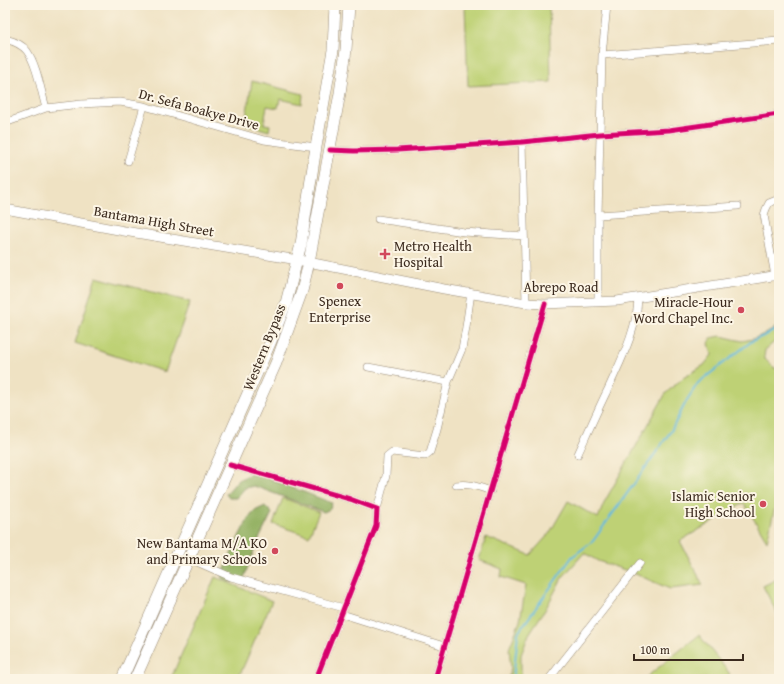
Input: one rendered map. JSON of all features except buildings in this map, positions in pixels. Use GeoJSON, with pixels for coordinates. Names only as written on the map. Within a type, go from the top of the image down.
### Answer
{"type":"FeatureCollection","features":[{"type":"Feature","properties":{"kind":"highway"},"geometry":{"type":"LineString","coordinates":[[334,10],[349,9]]}},
{"type":"Feature","properties":{"kind":"highway","name":"Western Bypass"},"geometry":{"type":"LineString","coordinates":[[135,679],[283,346],[302,291],[309,262],[330,150],[346,50],[349,9]]}},
{"type":"Feature","properties":{"kind":"highway","name":"Western Bypass"},"geometry":{"type":"LineString","coordinates":[[122,679],[271,341],[286,303],[298,260],[305,223],[316,147],[333,50],[334,10]]}},
{"type":"Feature","properties":{"kind":"main road","name":"Bantama High Street"},"geometry":{"type":"LineString","coordinates":[[5,209],[298,260]]}},
{"type":"Feature","properties":{"kind":"main road","name":"Abrepo Road"},"geometry":{"type":"LineString","coordinates":[[298,260],[526,303],[545,304],[617,301],[777,275]]}},
{"type":"Feature","properties":{"kind":"street"},"geometry":{"type":"LineString","coordinates":[[598,301],[598,215],[602,55],[607,5]]}},
{"type":"Feature","properties":{"kind":"street"},"geometry":{"type":"LineString","coordinates":[[5,39],[15,42],[26,50],[33,62],[46,108]]}},
{"type":"Feature","properties":{"kind":"street"},"geometry":{"type":"LineString","coordinates":[[602,55],[779,41]]}},
{"type":"Feature","properties":{"kind":"street","name":"Dr. Sefa Boakye Drive"},"geometry":{"type":"LineString","coordinates":[[5,123],[46,108],[120,102],[144,106],[264,140],[316,147]]}},
{"type":"Feature","properties":{"kind":"street"},"geometry":{"type":"LineString","coordinates":[[128,161],[144,106]]}},
{"type":"Feature","properties":{"kind":"street"},"geometry":{"type":"LineString","coordinates":[[330,150],[397,150],[522,142],[600,134],[670,130],[779,114]]}},
{"type":"Feature","properties":{"kind":"street"},"geometry":{"type":"LineString","coordinates":[[522,142],[526,303]]}},
{"type":"Feature","properties":{"kind":"street"},"geometry":{"type":"LineString","coordinates":[[777,275],[764,215],[770,203],[779,199]]}},
{"type":"Feature","properties":{"kind":"street"},"geometry":{"type":"LineString","coordinates":[[598,215],[738,206]]}},
{"type":"Feature","properties":{"kind":"street"},"geometry":{"type":"LineString","coordinates":[[378,219],[464,232],[524,236]]}},
{"type":"Feature","properties":{"kind":"street"},"geometry":{"type":"LineString","coordinates":[[316,679],[376,526],[377,509],[386,476],[388,456],[392,452],[424,456],[430,452],[448,382],[462,349],[471,293]]}},
{"type":"Feature","properties":{"kind":"street"},"geometry":{"type":"LineString","coordinates":[[578,454],[626,350],[634,329],[638,298]]}},
{"type":"Feature","properties":{"kind":"street"},"geometry":{"type":"LineString","coordinates":[[435,679],[545,304]]}},
{"type":"Feature","properties":{"kind":"street"},"geometry":{"type":"LineString","coordinates":[[368,367],[448,382]]}},
{"type":"Feature","properties":{"kind":"street"},"geometry":{"type":"LineString","coordinates":[[230,465],[350,499],[377,509]]}},
{"type":"Feature","properties":{"kind":"street"},"geometry":{"type":"LineString","coordinates":[[456,485],[475,485],[491,491]]}},
{"type":"Feature","properties":{"kind":"street"},"geometry":{"type":"LineString","coordinates":[[188,558],[231,577],[343,611],[444,646]]}},
{"type":"Feature","properties":{"kind":"street"},"geometry":{"type":"LineString","coordinates":[[549,679],[640,563]]}},
{"type":"Feature","properties":{"kind":"green space"},"geometry":{"type":"Polygon","coordinates":[[[465,6],[549,7],[551,82],[468,86],[465,6]]]}},
{"type":"Feature","properties":{"kind":"green space"},"geometry":{"type":"Polygon","coordinates":[[[252,81],[303,94],[302,104],[280,99],[278,108],[267,106],[264,124],[270,125],[269,131],[245,124],[252,81]]]}},
{"type":"Feature","properties":{"kind":"green space"},"geometry":{"type":"Polygon","coordinates":[[[96,277],[190,302],[165,372],[75,343],[96,277]]]}},
{"type":"Feature","properties":{"kind":"green space"},"geometry":{"type":"Polygon","coordinates":[[[779,325],[779,338],[765,350],[764,358],[774,368],[779,369],[779,490],[767,541],[744,503],[680,541],[703,585],[670,589],[631,572],[598,561],[584,553],[562,578],[545,610],[529,634],[521,655],[521,679],[508,679],[511,668],[509,649],[520,621],[526,585],[501,577],[502,569],[479,560],[486,537],[530,555],[549,534],[568,501],[598,518],[605,501],[666,393],[683,378],[704,365],[712,355],[709,343],[711,338],[721,336],[742,341],[753,339],[771,331],[779,325]]]}},
{"type":"Feature","properties":{"kind":"green space"},"geometry":{"type":"Polygon","coordinates":[[[251,474],[265,477],[332,503],[330,509],[324,512],[254,486],[245,488],[236,498],[229,498],[226,494],[238,480],[251,474]]]}},
{"type":"Feature","properties":{"kind":"green space"},"geometry":{"type":"Polygon","coordinates":[[[283,498],[319,512],[309,536],[273,524],[283,498]]]}},
{"type":"Feature","properties":{"kind":"green space"},"geometry":{"type":"Polygon","coordinates":[[[265,506],[272,513],[256,545],[243,581],[234,582],[224,579],[222,577],[245,525],[254,512],[265,506]]]}},
{"type":"Feature","properties":{"kind":"green space"},"geometry":{"type":"Polygon","coordinates":[[[215,577],[272,601],[238,679],[179,679],[172,676],[215,577]]]}},
{"type":"Feature","properties":{"kind":"green space"},"geometry":{"type":"Polygon","coordinates":[[[779,578],[779,617],[763,586],[779,578]]]}},
{"type":"Feature","properties":{"kind":"green space"},"geometry":{"type":"Polygon","coordinates":[[[699,635],[730,674],[724,679],[644,679],[699,635]]]}},
{"type":"Feature","properties":{"kind":"waterway"},"geometry":{"type":"LineString","coordinates":[[513,679],[518,633],[572,557],[593,541],[671,431],[687,400],[698,383],[752,341],[779,328]]}},
{"type":"Feature","properties":{"kind":"cycle path"},"geometry":{"type":"LineString","coordinates":[[330,150],[397,150],[522,142],[600,134],[669,130],[779,114]]}},
{"type":"Feature","properties":{"kind":"cycle path"},"geometry":{"type":"LineString","coordinates":[[435,679],[545,304]]}},
{"type":"Feature","properties":{"kind":"cycle path"},"geometry":{"type":"LineString","coordinates":[[230,465],[350,499],[377,509],[376,526],[316,679]]}},
{"type":"Feature","properties":{"kind":"place","name":"Metro Health Hospital"},"geometry":{"type":"Point","coordinates":[385,254]}},
{"type":"Feature","properties":{"kind":"place","name":"Spenex Enterprise"},"geometry":{"type":"Point","coordinates":[340,286]}},
{"type":"Feature","properties":{"kind":"place","name":"Miracle-Hour Word Chapel Inc."},"geometry":{"type":"Point","coordinates":[741,310]}},
{"type":"Feature","properties":{"kind":"place","name":"Islamic Senior High School"},"geometry":{"type":"Point","coordinates":[763,504]}},
{"type":"Feature","properties":{"kind":"place","name":"New Bantama M/A KO and Primary Schools"},"geometry":{"type":"Point","coordinates":[275,551]}}]}
